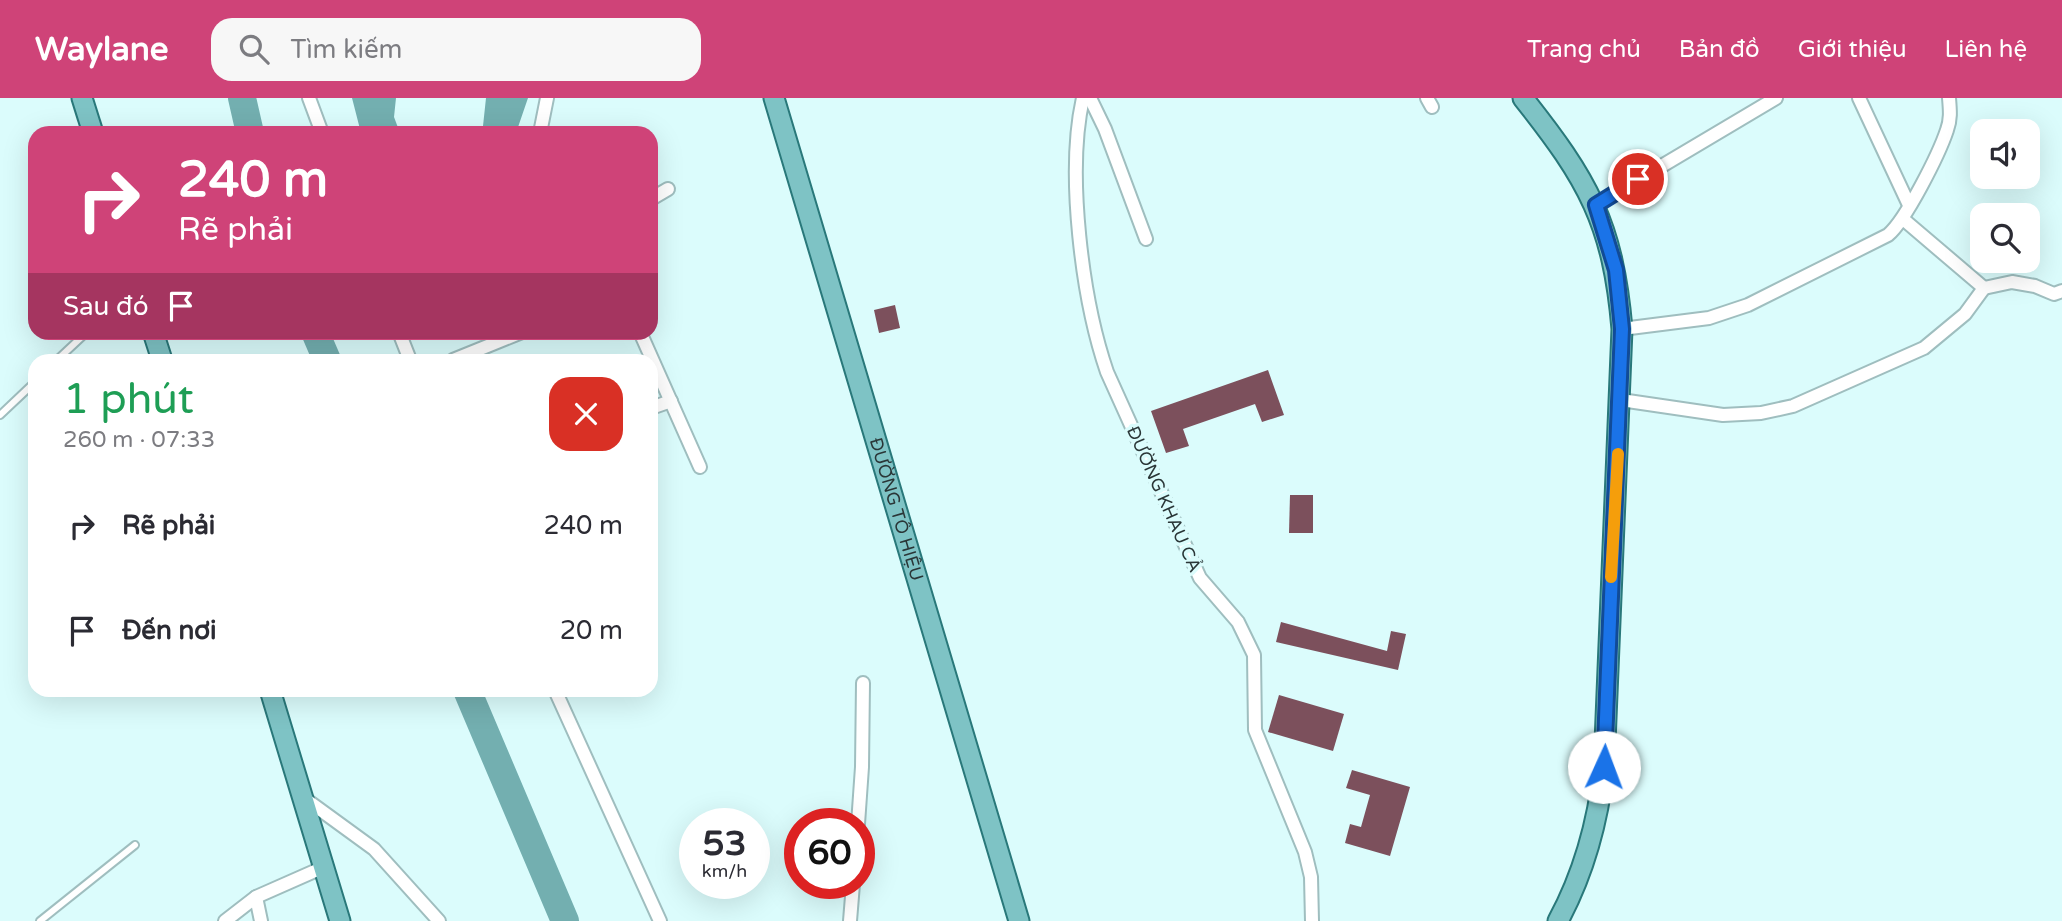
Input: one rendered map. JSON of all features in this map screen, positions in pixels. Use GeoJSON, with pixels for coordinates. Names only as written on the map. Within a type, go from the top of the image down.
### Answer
{"type":"FeatureCollection","features":[{"type":"Feature","properties":{"kind":"main road"},"geometry":{"type":"LineString","coordinates":[[82,98],[91,126]]}},
{"type":"Feature","properties":{"kind":"main road","name":"ĐƯỜNG TÔ HIỆU"},"geometry":{"type":"LineString","coordinates":[[774,98],[1019,921]]}},
{"type":"Feature","properties":{"kind":"main road"},"geometry":{"type":"LineString","coordinates":[[1523,98],[1561,146],[1596,205],[1616,270],[1622,329],[1601,802],[1573,895],[1558,921]]}},
{"type":"Feature","properties":{"kind":"main road"},"geometry":{"type":"LineString","coordinates":[[272,697],[340,921]]}},
{"type":"Feature","properties":{"kind":"street"},"geometry":{"type":"LineString","coordinates":[[309,98],[319,126]]}},
{"type":"Feature","properties":{"kind":"street"},"geometry":{"type":"LineString","coordinates":[[541,126],[547,98]]}},
{"type":"Feature","properties":{"kind":"street","name":"ĐƯỜNG KHAU CẢ"},"geometry":{"type":"LineString","coordinates":[[1083,98],[1077,127],[1077,184],[1090,314],[1097,343],[1107,372],[1200,578],[1238,622],[1254,655],[1255,730],[1305,852],[1311,877],[1312,921]]}},
{"type":"Feature","properties":{"kind":"street"},"geometry":{"type":"LineString","coordinates":[[1090,98],[1119,163],[1146,239]]}},
{"type":"Feature","properties":{"kind":"street"},"geometry":{"type":"LineString","coordinates":[[1596,205],[1776,98]]}},
{"type":"Feature","properties":{"kind":"street"},"geometry":{"type":"LineString","coordinates":[[1859,98],[1909,205]]}},
{"type":"Feature","properties":{"kind":"street"},"geometry":{"type":"LineString","coordinates":[[1622,329],[1709,317],[1771,296],[1888,235],[1903,219],[1948,128],[1949,98]]}},
{"type":"Feature","properties":{"kind":"street"},"geometry":{"type":"LineString","coordinates":[[658,195],[668,189]]}},
{"type":"Feature","properties":{"kind":"street"},"geometry":{"type":"LineString","coordinates":[[1903,219],[1984,288]]}},
{"type":"Feature","properties":{"kind":"street"},"geometry":{"type":"LineString","coordinates":[[1620,400],[1723,415],[1761,413],[1793,405],[1924,348],[1965,314],[1984,288],[2012,282],[2035,286],[2053,294],[2062,290]]}},
{"type":"Feature","properties":{"kind":"street"},"geometry":{"type":"LineString","coordinates":[[468,354],[502,340]]}},
{"type":"Feature","properties":{"kind":"street"},"geometry":{"type":"LineString","coordinates":[[658,372],[700,467]]}},
{"type":"Feature","properties":{"kind":"street"},"geometry":{"type":"LineString","coordinates":[[658,406],[671,401]]}},
{"type":"Feature","properties":{"kind":"street"},"geometry":{"type":"LineString","coordinates":[[859,808],[863,683]]}},
{"type":"Feature","properties":{"kind":"street"},"geometry":{"type":"LineString","coordinates":[[558,697],[660,921]]}},
{"type":"Feature","properties":{"kind":"street"},"geometry":{"type":"LineString","coordinates":[[303,798],[374,849],[439,921]]}},
{"type":"Feature","properties":{"kind":"street"},"geometry":{"type":"LineString","coordinates":[[225,921],[256,897],[324,867]]}},
{"type":"Feature","properties":{"kind":"street"},"geometry":{"type":"LineString","coordinates":[[256,897],[261,921]]}},
{"type":"Feature","properties":{"kind":"street"},"geometry":{"type":"LineString","coordinates":[[850,921],[852,899]]}},
{"type":"Feature","properties":{"kind":"lane"},"geometry":{"type":"LineString","coordinates":[[63,354],[78,340]]}},
{"type":"Feature","properties":{"kind":"lane"},"geometry":{"type":"LineString","coordinates":[[0,415],[28,389]]}},
{"type":"Feature","properties":{"kind":"lane"},"geometry":{"type":"LineString","coordinates":[[40,921],[135,845]]}},
{"type":"Feature","properties":{"kind":"water"},"geometry":{"type":"Polygon","coordinates":[[[352,98],[396,98],[394,117],[397,126],[359,126],[352,98]]]}},
{"type":"Feature","properties":{"kind":"water"},"geometry":{"type":"Polygon","coordinates":[[[486,98],[528,98],[518,126],[483,126],[486,98]]]}},
{"type":"Feature","properties":{"kind":"building"},"geometry":{"type":"Polygon","coordinates":[[[895,305],[900,328],[879,333],[874,310],[895,305]]]}},
{"type":"Feature","properties":{"kind":"building"},"geometry":{"type":"Polygon","coordinates":[[[1268,370],[1284,415],[1262,422],[1255,404],[1183,429],[1189,446],[1166,453],[1151,411],[1268,370]]]}},
{"type":"Feature","properties":{"kind":"building"},"geometry":{"type":"Polygon","coordinates":[[[1290,495],[1313,495],[1313,533],[1289,533],[1290,495]]]}},
{"type":"Feature","properties":{"kind":"building"},"geometry":{"type":"Polygon","coordinates":[[[1281,622],[1387,651],[1391,631],[1406,634],[1398,670],[1276,642],[1281,622]]]}},
{"type":"Feature","properties":{"kind":"building"},"geometry":{"type":"Polygon","coordinates":[[[1279,695],[1344,714],[1333,751],[1268,732],[1279,695]]]}},
{"type":"Feature","properties":{"kind":"building"},"geometry":{"type":"Polygon","coordinates":[[[1352,770],[1410,787],[1390,856],[1345,843],[1350,824],[1361,827],[1370,795],[1346,788],[1352,770]]]}},
{"type":"Feature","properties":{"kind":"waterway"},"geometry":{"type":"LineString","coordinates":[[242,98],[248,126]]}},
{"type":"Feature","properties":{"kind":"waterway"},"geometry":{"type":"LineString","coordinates":[[318,340],[324,354]]}},
{"type":"Feature","properties":{"kind":"waterway"},"geometry":{"type":"LineString","coordinates":[[470,697],[565,921]]}},
{"type":"Feature","properties":{"kind":"slow traffic"},"geometry":{"type":"LineString","coordinates":[[1611,577],[1618,454]]}},
{"type":"Feature","properties":{"kind":"route"},"geometry":{"type":"LineString","coordinates":[[1604,767],[1622,329],[1616,270],[1596,205],[1638,179]]}}]}
